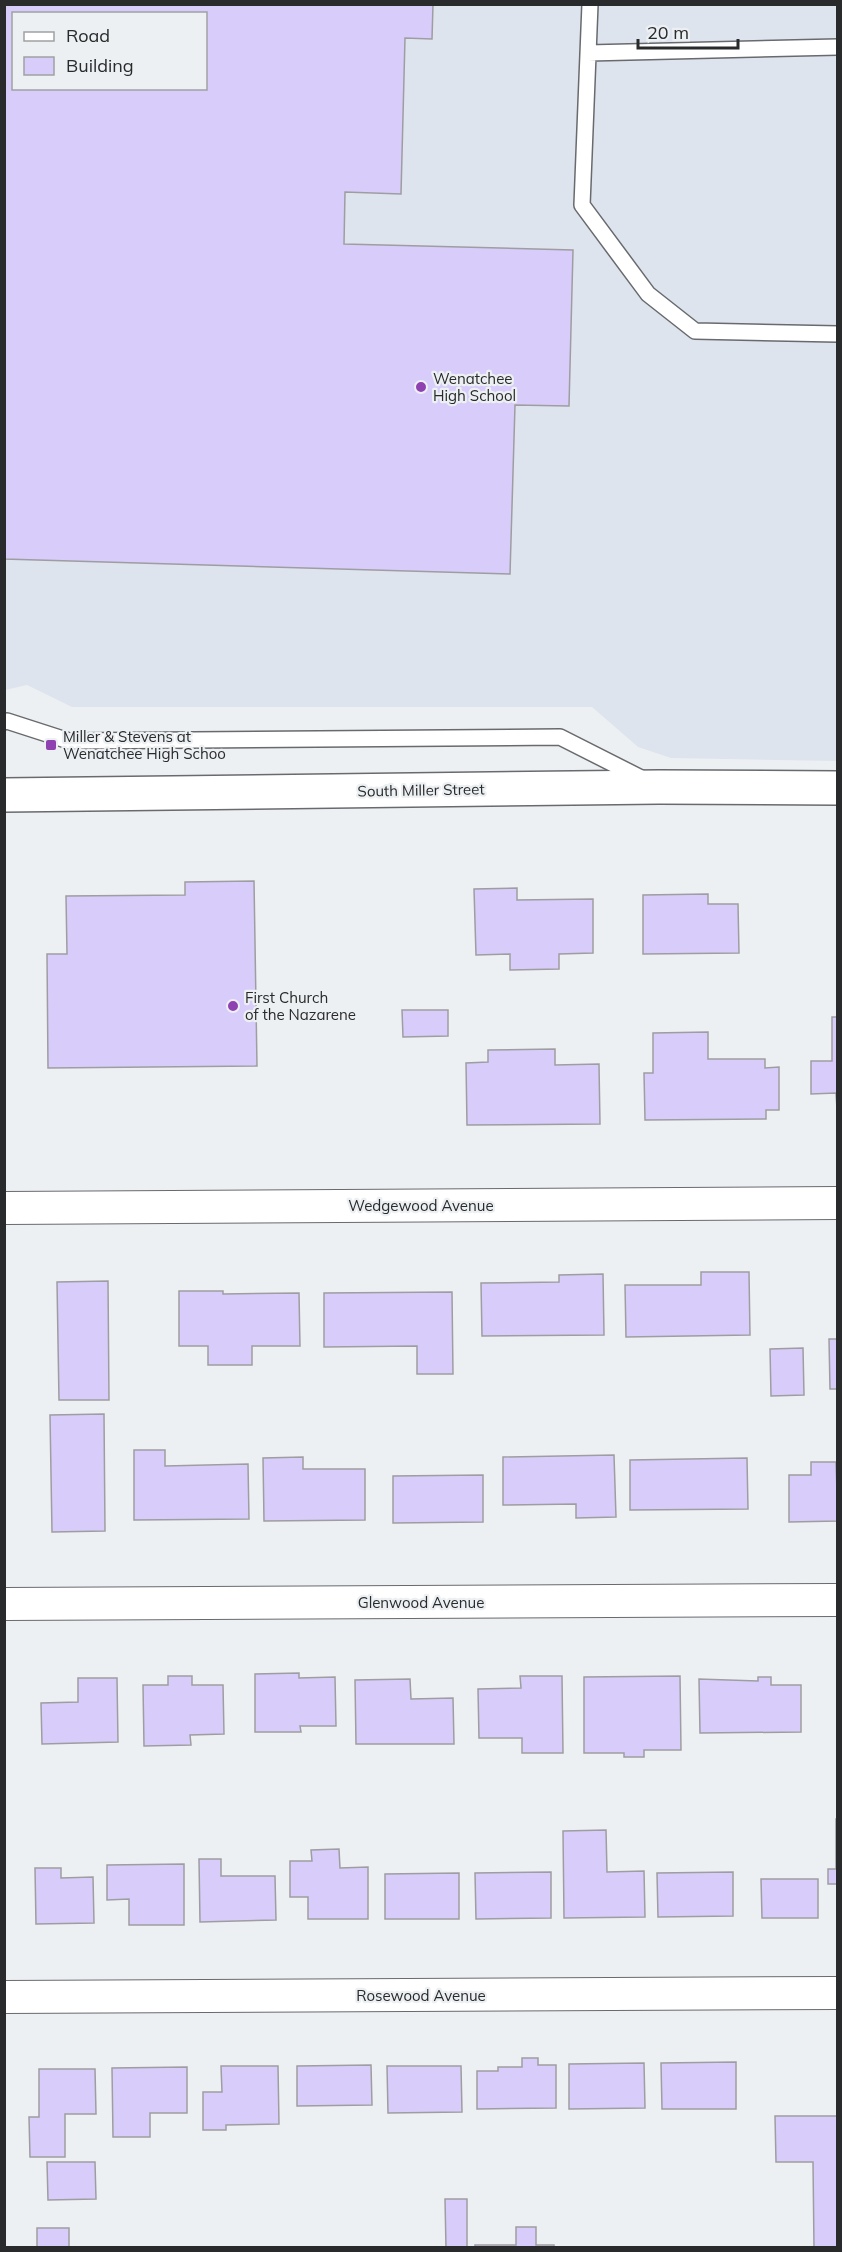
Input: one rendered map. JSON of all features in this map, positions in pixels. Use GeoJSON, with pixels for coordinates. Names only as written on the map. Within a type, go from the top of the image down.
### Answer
{"type":"FeatureCollection","features":[{"type":"Feature","properties":{"kind":"street","name":"South Miller Street"},"geometry":{"type":"LineString","coordinates":[[4,795],[659,787],[837,788]]}},
{"type":"Feature","properties":{"kind":"street","name":"Wedgewood Avenue"},"geometry":{"type":"LineString","coordinates":[[4,1208],[837,1203]]}},
{"type":"Feature","properties":{"kind":"street","name":"Glenwood Avenue"},"geometry":{"type":"LineString","coordinates":[[4,1604],[837,1600]]}},
{"type":"Feature","properties":{"kind":"street","name":"Rosewood Avenue"},"geometry":{"type":"LineString","coordinates":[[4,1997],[837,1993]]}},
{"type":"Feature","properties":{"kind":"lane"},"geometry":{"type":"LineString","coordinates":[[590,4],[582,205],[648,294],[695,330],[837,334]]}},
{"type":"Feature","properties":{"kind":"lane"},"geometry":{"type":"LineString","coordinates":[[588,53],[837,48]]}},
{"type":"Feature","properties":{"kind":"lane"},"geometry":{"type":"LineString","coordinates":[[4,722],[7,721],[69,741],[560,737],[659,787]]}},
{"type":"Feature","properties":{"kind":"shaded area","name":"Wenatchee High School"},"geometry":{"type":"Polygon","coordinates":[[[4,5],[837,5],[837,761],[671,758],[638,747],[592,707],[72,707],[27,685],[5,690],[4,5]]]}},
{"type":"Feature","properties":{"kind":"building","name":"Wenatchee High School"},"geometry":{"type":"Polygon","coordinates":[[[4,4],[433,4],[432,39],[405,38],[401,194],[345,192],[344,244],[573,250],[569,406],[515,405],[510,574],[4,559],[4,4]]]}},
{"type":"Feature","properties":{"kind":"building"},"geometry":{"type":"Polygon","coordinates":[[[254,881],[257,1066],[48,1068],[47,954],[67,954],[66,896],[185,895],[185,882],[254,881]]]}},
{"type":"Feature","properties":{"kind":"building"},"geometry":{"type":"Polygon","coordinates":[[[517,888],[517,900],[593,899],[593,953],[559,954],[559,969],[510,970],[510,954],[476,955],[474,889],[517,888]]]}},
{"type":"Feature","properties":{"kind":"building"},"geometry":{"type":"Polygon","coordinates":[[[708,894],[708,904],[738,904],[739,953],[643,954],[643,895],[708,894]]]}},
{"type":"Feature","properties":{"kind":"building"},"geometry":{"type":"Polygon","coordinates":[[[402,1010],[448,1010],[448,1036],[403,1037],[402,1010]]]}},
{"type":"Feature","properties":{"kind":"building"},"geometry":{"type":"Polygon","coordinates":[[[832,1017],[838,1017],[838,1125],[836,1093],[811,1094],[811,1061],[832,1061],[832,1017]]]}},
{"type":"Feature","properties":{"kind":"building"},"geometry":{"type":"Polygon","coordinates":[[[708,1032],[708,1059],[765,1059],[765,1068],[779,1067],[779,1110],[766,1110],[766,1119],[645,1120],[644,1073],[653,1073],[653,1033],[708,1032]]]}},
{"type":"Feature","properties":{"kind":"building"},"geometry":{"type":"Polygon","coordinates":[[[555,1049],[555,1065],[599,1064],[600,1124],[467,1125],[466,1063],[488,1062],[488,1050],[555,1049]]]}},
{"type":"Feature","properties":{"kind":"building"},"geometry":{"type":"Polygon","coordinates":[[[701,1272],[749,1272],[750,1335],[626,1337],[625,1285],[701,1285],[701,1272]]]}},
{"type":"Feature","properties":{"kind":"building"},"geometry":{"type":"Polygon","coordinates":[[[603,1274],[604,1335],[482,1336],[481,1283],[559,1282],[559,1275],[603,1274]]]}},
{"type":"Feature","properties":{"kind":"building"},"geometry":{"type":"Polygon","coordinates":[[[108,1281],[109,1400],[59,1400],[57,1282],[108,1281]]]}},
{"type":"Feature","properties":{"kind":"building"},"geometry":{"type":"Polygon","coordinates":[[[179,1291],[223,1291],[223,1294],[299,1293],[300,1346],[252,1346],[252,1365],[208,1365],[208,1346],[179,1346],[179,1291]]]}},
{"type":"Feature","properties":{"kind":"building"},"geometry":{"type":"Polygon","coordinates":[[[452,1292],[453,1374],[417,1374],[417,1346],[324,1347],[324,1293],[452,1292]]]}},
{"type":"Feature","properties":{"kind":"building"},"geometry":{"type":"Polygon","coordinates":[[[829,1339],[838,1339],[838,1389],[830,1389],[829,1339]]]}},
{"type":"Feature","properties":{"kind":"building"},"geometry":{"type":"Polygon","coordinates":[[[803,1348],[804,1395],[771,1396],[770,1349],[803,1348]]]}},
{"type":"Feature","properties":{"kind":"building"},"geometry":{"type":"Polygon","coordinates":[[[104,1414],[105,1531],[52,1532],[50,1415],[104,1414]]]}},
{"type":"Feature","properties":{"kind":"building"},"geometry":{"type":"Polygon","coordinates":[[[134,1450],[165,1450],[165,1466],[248,1464],[249,1519],[134,1520],[134,1450]]]}},
{"type":"Feature","properties":{"kind":"building"},"geometry":{"type":"Polygon","coordinates":[[[614,1455],[616,1517],[576,1518],[576,1504],[503,1505],[503,1457],[614,1455]]]}},
{"type":"Feature","properties":{"kind":"building"},"geometry":{"type":"Polygon","coordinates":[[[303,1457],[303,1469],[365,1469],[365,1520],[264,1521],[263,1458],[303,1457]]]}},
{"type":"Feature","properties":{"kind":"building"},"geometry":{"type":"Polygon","coordinates":[[[747,1458],[748,1509],[630,1510],[630,1460],[747,1458]]]}},
{"type":"Feature","properties":{"kind":"building"},"geometry":{"type":"Polygon","coordinates":[[[811,1462],[836,1462],[838,1521],[789,1522],[789,1475],[811,1475],[811,1462]]]}},
{"type":"Feature","properties":{"kind":"building"},"geometry":{"type":"Polygon","coordinates":[[[483,1475],[483,1522],[393,1523],[393,1476],[483,1475]]]}},
{"type":"Feature","properties":{"kind":"building"},"geometry":{"type":"Polygon","coordinates":[[[299,1673],[299,1678],[335,1677],[336,1726],[300,1726],[301,1732],[255,1732],[255,1674],[299,1673]]]}},
{"type":"Feature","properties":{"kind":"building"},"geometry":{"type":"Polygon","coordinates":[[[168,1676],[192,1676],[192,1685],[223,1685],[224,1734],[190,1735],[191,1745],[144,1746],[143,1685],[168,1685],[168,1676]]]}},
{"type":"Feature","properties":{"kind":"building"},"geometry":{"type":"Polygon","coordinates":[[[520,1676],[562,1676],[563,1753],[522,1753],[522,1738],[479,1738],[478,1689],[521,1688],[520,1676]]]}},
{"type":"Feature","properties":{"kind":"building"},"geometry":{"type":"Polygon","coordinates":[[[680,1676],[681,1750],[644,1750],[644,1757],[624,1757],[624,1753],[584,1753],[584,1677],[680,1676]]]}},
{"type":"Feature","properties":{"kind":"building"},"geometry":{"type":"Polygon","coordinates":[[[758,1677],[771,1677],[771,1685],[801,1685],[801,1732],[700,1733],[699,1679],[758,1681],[758,1677]]]}},
{"type":"Feature","properties":{"kind":"building"},"geometry":{"type":"Polygon","coordinates":[[[78,1678],[117,1678],[118,1742],[42,1744],[41,1703],[78,1702],[78,1678]]]}},
{"type":"Feature","properties":{"kind":"building"},"geometry":{"type":"Polygon","coordinates":[[[410,1679],[411,1699],[453,1698],[454,1744],[356,1744],[355,1680],[410,1679]]]}},
{"type":"Feature","properties":{"kind":"building"},"geometry":{"type":"Polygon","coordinates":[[[836,1819],[838,1819],[838,1884],[828,1884],[828,1869],[836,1869],[836,1819]]]}},
{"type":"Feature","properties":{"kind":"building"},"geometry":{"type":"Polygon","coordinates":[[[606,1830],[607,1872],[644,1871],[645,1917],[564,1918],[563,1831],[606,1830]]]}},
{"type":"Feature","properties":{"kind":"building"},"geometry":{"type":"Polygon","coordinates":[[[339,1849],[340,1868],[368,1867],[368,1919],[308,1919],[308,1897],[290,1897],[290,1861],[312,1861],[311,1850],[339,1849]]]}},
{"type":"Feature","properties":{"kind":"building"},"geometry":{"type":"Polygon","coordinates":[[[199,1859],[221,1859],[221,1876],[275,1876],[276,1920],[200,1922],[199,1859]]]}},
{"type":"Feature","properties":{"kind":"building"},"geometry":{"type":"Polygon","coordinates":[[[184,1864],[184,1925],[129,1925],[129,1899],[107,1900],[107,1865],[184,1864]]]}},
{"type":"Feature","properties":{"kind":"building"},"geometry":{"type":"Polygon","coordinates":[[[35,1868],[61,1868],[61,1878],[93,1877],[94,1923],[36,1924],[35,1868]]]}},
{"type":"Feature","properties":{"kind":"building"},"geometry":{"type":"Polygon","coordinates":[[[551,1872],[551,1918],[476,1919],[475,1873],[551,1872]]]}},
{"type":"Feature","properties":{"kind":"building"},"geometry":{"type":"Polygon","coordinates":[[[733,1872],[733,1916],[658,1917],[657,1873],[733,1872]]]}},
{"type":"Feature","properties":{"kind":"building"},"geometry":{"type":"Polygon","coordinates":[[[459,1873],[459,1919],[385,1919],[385,1874],[459,1873]]]}},
{"type":"Feature","properties":{"kind":"building"},"geometry":{"type":"Polygon","coordinates":[[[761,1879],[818,1879],[818,1918],[762,1918],[761,1879]]]}},
{"type":"Feature","properties":{"kind":"building"},"geometry":{"type":"Polygon","coordinates":[[[522,2058],[538,2058],[538,2065],[556,2065],[556,2108],[477,2109],[477,2071],[498,2071],[498,2067],[522,2067],[522,2058]]]}},
{"type":"Feature","properties":{"kind":"building"},"geometry":{"type":"Polygon","coordinates":[[[736,2062],[736,2109],[662,2109],[661,2063],[736,2062]]]}},
{"type":"Feature","properties":{"kind":"building"},"geometry":{"type":"Polygon","coordinates":[[[644,2063],[645,2108],[569,2109],[569,2064],[644,2063]]]}},
{"type":"Feature","properties":{"kind":"building"},"geometry":{"type":"Polygon","coordinates":[[[371,2065],[372,2105],[297,2106],[297,2066],[371,2065]]]}},
{"type":"Feature","properties":{"kind":"building"},"geometry":{"type":"Polygon","coordinates":[[[221,2066],[278,2066],[279,2124],[226,2125],[226,2130],[203,2130],[203,2092],[222,2092],[221,2066]]]}},
{"type":"Feature","properties":{"kind":"building"},"geometry":{"type":"Polygon","coordinates":[[[387,2066],[461,2066],[462,2112],[388,2113],[387,2066]]]}},
{"type":"Feature","properties":{"kind":"building"},"geometry":{"type":"Polygon","coordinates":[[[187,2067],[187,2113],[150,2113],[150,2137],[113,2137],[112,2068],[187,2067]]]}},
{"type":"Feature","properties":{"kind":"building"},"geometry":{"type":"Polygon","coordinates":[[[39,2069],[95,2069],[96,2114],[65,2114],[65,2157],[30,2157],[29,2117],[39,2117],[39,2069]]]}},
{"type":"Feature","properties":{"kind":"building"},"geometry":{"type":"Polygon","coordinates":[[[775,2116],[838,2116],[838,2248],[814,2248],[813,2162],[776,2162],[775,2116]]]}},
{"type":"Feature","properties":{"kind":"building"},"geometry":{"type":"Polygon","coordinates":[[[47,2162],[95,2162],[96,2199],[48,2200],[47,2162]]]}},
{"type":"Feature","properties":{"kind":"building"},"geometry":{"type":"Polygon","coordinates":[[[445,2199],[467,2199],[467,2248],[446,2248],[445,2199]]]}},
{"type":"Feature","properties":{"kind":"building"},"geometry":{"type":"Polygon","coordinates":[[[516,2227],[536,2227],[536,2245],[554,2245],[554,2248],[475,2248],[475,2245],[516,2245],[516,2227]]]}},
{"type":"Feature","properties":{"kind":"building"},"geometry":{"type":"Polygon","coordinates":[[[37,2228],[69,2228],[69,2248],[37,2248],[37,2228]]]}},
{"type":"Feature","properties":{"kind":"place","name":"Wenatchee High School"},"geometry":{"type":"Point","coordinates":[421,387]}},
{"type":"Feature","properties":{"kind":"place","name":"Miller & Stevens at Wenatchee High Schoo"},"geometry":{"type":"Point","coordinates":[51,745]}},
{"type":"Feature","properties":{"kind":"place","name":"First Church of the Nazarene"},"geometry":{"type":"Point","coordinates":[233,1006]}}]}
